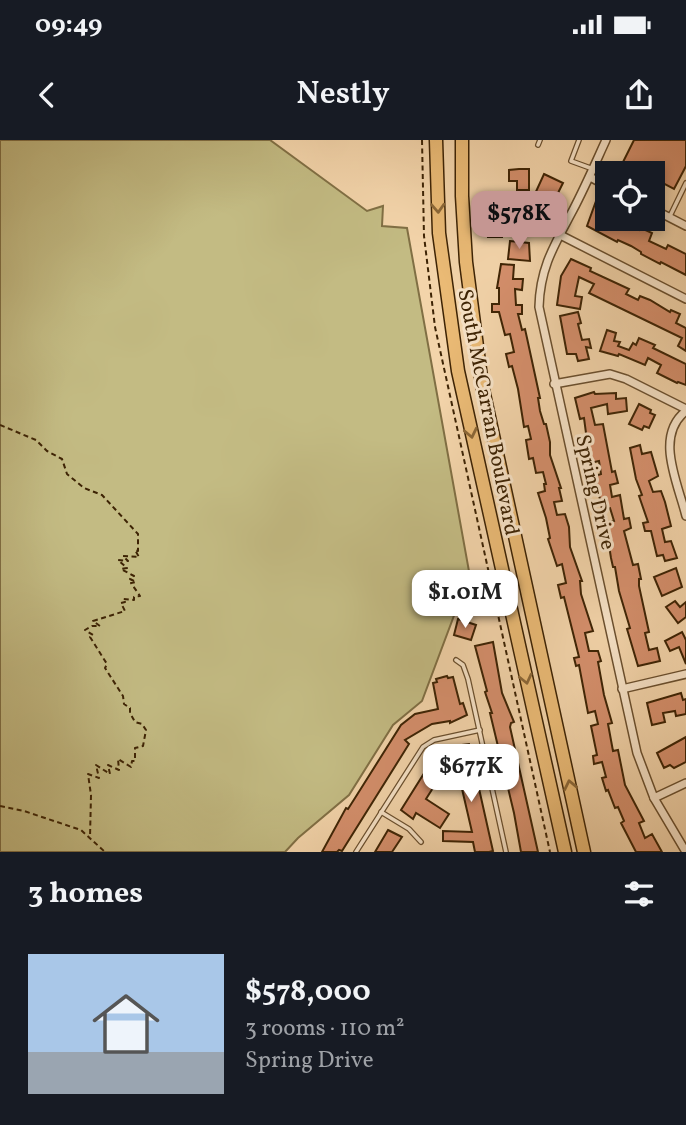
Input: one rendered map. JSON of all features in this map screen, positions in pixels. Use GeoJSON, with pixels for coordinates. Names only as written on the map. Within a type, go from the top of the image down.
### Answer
{"type":"FeatureCollection","features":[{"type":"Feature","properties":{"kind":"main road","name":"South McCarran Boulevard"},"geometry":{"type":"LineString","coordinates":[[436,140],[439,233],[458,371],[565,852]]}},
{"type":"Feature","properties":{"kind":"main road","name":"South McCarran Boulevard"},"geometry":{"type":"LineString","coordinates":[[462,140],[466,271],[482,385],[584,852]]}},
{"type":"Feature","properties":{"kind":"street","name":"Spring Drive"},"geometry":{"type":"LineString","coordinates":[[606,140],[546,262],[539,291],[541,322],[637,753],[654,798],[686,852]]}},
{"type":"Feature","properties":{"kind":"street"},"geometry":{"type":"LineString","coordinates":[[591,173],[595,176]]}},
{"type":"Feature","properties":{"kind":"street"},"geometry":{"type":"LineString","coordinates":[[521,215],[686,299]]}},
{"type":"Feature","properties":{"kind":"street"},"geometry":{"type":"LineString","coordinates":[[665,215],[686,226]]}},
{"type":"Feature","properties":{"kind":"street"},"geometry":{"type":"LineString","coordinates":[[554,384],[610,374],[626,379],[686,410],[674,423],[669,439],[686,516]]}},
{"type":"Feature","properties":{"kind":"street"},"geometry":{"type":"LineString","coordinates":[[622,689],[686,674]]}},
{"type":"Feature","properties":{"kind":"street"},"geometry":{"type":"LineString","coordinates":[[654,798],[686,783]]}},
{"type":"Feature","properties":{"kind":"lane"},"geometry":{"type":"LineString","coordinates":[[579,140],[570,161],[591,173]]}},
{"type":"Feature","properties":{"kind":"lane"},"geometry":{"type":"LineString","coordinates":[[669,217],[686,183]]}},
{"type":"Feature","properties":{"kind":"lane"},"geometry":{"type":"LineString","coordinates":[[456,660],[466,671],[506,852]]}},
{"type":"Feature","properties":{"kind":"lane"},"geometry":{"type":"LineString","coordinates":[[356,852],[418,753],[428,743],[480,730]]}},
{"type":"Feature","properties":{"kind":"lane"},"geometry":{"type":"LineString","coordinates":[[381,812],[408,829],[421,842]]}},
{"type":"Feature","properties":{"kind":"path"},"geometry":{"type":"LineString","coordinates":[[0,425],[36,440],[47,452],[62,459],[67,474],[85,488],[102,495],[138,534],[138,551],[135,550],[139,557],[123,556],[128,562],[118,560],[127,568],[121,569],[134,576],[130,579],[136,582],[131,583],[140,596],[134,597],[134,600],[123,598],[125,602],[121,603],[125,611],[93,621],[100,626],[85,630],[93,635],[90,637],[107,664],[105,668],[123,696],[124,704],[130,708],[135,722],[142,724],[146,730],[145,738],[143,747],[135,748],[135,761],[132,761],[131,767],[118,759],[119,770],[108,765],[110,774],[96,765],[99,778],[89,774],[90,837]]}},
{"type":"Feature","properties":{"kind":"path"},"geometry":{"type":"LineString","coordinates":[[0,806],[81,830],[105,852]]}},
{"type":"Feature","properties":{"kind":"shaded area"},"geometry":{"type":"Polygon","coordinates":[[[0,140],[270,140],[367,211],[383,206],[382,226],[407,228],[476,610],[458,605],[422,701],[393,725],[349,795],[285,852],[0,852],[0,140]]]}},
{"type":"Feature","properties":{"kind":"building"},"geometry":{"type":"Polygon","coordinates":[[[634,140],[686,140],[686,166],[674,189],[665,184],[665,161],[624,161],[634,140]]]}},
{"type":"Feature","properties":{"kind":"building"},"geometry":{"type":"Polygon","coordinates":[[[529,169],[529,190],[517,190],[517,181],[509,181],[509,170],[529,169]]]}},
{"type":"Feature","properties":{"kind":"building"},"geometry":{"type":"Polygon","coordinates":[[[544,174],[563,183],[553,203],[534,196],[544,174]]]}},
{"type":"Feature","properties":{"kind":"building"},"geometry":{"type":"Polygon","coordinates":[[[500,193],[502,237],[488,237],[488,232],[483,232],[481,198],[485,198],[485,194],[500,193]]]}},
{"type":"Feature","properties":{"kind":"building"},"geometry":{"type":"Polygon","coordinates":[[[595,204],[595,230],[587,226],[595,204]]]}},
{"type":"Feature","properties":{"kind":"building"},"geometry":{"type":"Polygon","coordinates":[[[596,231],[652,233],[649,241],[666,249],[668,245],[686,254],[686,275],[641,254],[631,246],[618,240],[617,242],[596,231]]]}},
{"type":"Feature","properties":{"kind":"building"},"geometry":{"type":"Polygon","coordinates":[[[510,241],[529,243],[530,261],[508,259],[510,241]]]}},
{"type":"Feature","properties":{"kind":"building"},"geometry":{"type":"Polygon","coordinates":[[[571,259],[629,289],[626,294],[638,300],[640,296],[670,312],[671,310],[680,314],[676,323],[686,328],[686,351],[678,346],[682,338],[589,293],[594,284],[579,277],[575,296],[582,297],[580,309],[557,305],[561,276],[571,259]]]}},
{"type":"Feature","properties":{"kind":"building"},"geometry":{"type":"Polygon","coordinates":[[[501,264],[514,265],[513,279],[523,279],[522,290],[515,289],[516,305],[522,305],[522,314],[518,314],[522,330],[525,329],[540,398],[540,411],[546,424],[550,455],[561,488],[562,501],[554,502],[557,515],[565,514],[570,547],[582,581],[581,594],[593,631],[585,633],[589,651],[598,651],[601,661],[598,662],[612,723],[608,724],[613,751],[618,750],[625,785],[644,821],[639,823],[645,838],[652,834],[662,852],[636,852],[621,823],[624,821],[618,807],[615,808],[608,790],[606,791],[602,778],[606,777],[602,762],[594,764],[593,756],[597,755],[591,726],[598,724],[595,711],[588,713],[579,665],[576,666],[574,658],[579,657],[564,597],[561,598],[558,585],[566,583],[562,564],[557,566],[538,493],[545,491],[546,484],[543,472],[536,473],[533,458],[529,459],[526,440],[531,439],[528,426],[524,427],[518,389],[506,354],[514,352],[510,334],[505,335],[499,312],[492,312],[492,304],[499,304],[497,288],[501,264]]]}},
{"type":"Feature","properties":{"kind":"building"},"geometry":{"type":"Polygon","coordinates":[[[578,312],[582,340],[589,339],[591,348],[586,347],[589,359],[578,361],[576,354],[567,354],[560,316],[578,312]]]}},
{"type":"Feature","properties":{"kind":"building"},"geometry":{"type":"Polygon","coordinates":[[[607,330],[616,333],[614,341],[620,342],[618,346],[629,350],[633,343],[636,345],[639,338],[686,364],[686,385],[657,373],[661,365],[648,358],[645,365],[619,354],[618,356],[600,351],[607,330]]]}},
{"type":"Feature","properties":{"kind":"building"},"geometry":{"type":"Polygon","coordinates":[[[594,392],[616,393],[616,399],[626,398],[627,411],[608,414],[607,404],[591,408],[595,425],[603,424],[612,472],[615,471],[618,483],[610,485],[612,497],[620,495],[624,519],[629,518],[631,528],[624,531],[633,565],[638,564],[641,579],[639,586],[649,632],[645,633],[649,650],[657,648],[660,661],[638,666],[611,558],[607,522],[614,521],[610,508],[602,509],[595,476],[601,474],[599,461],[590,463],[584,418],[580,419],[575,398],[594,392]]]}},
{"type":"Feature","properties":{"kind":"building"},"geometry":{"type":"Polygon","coordinates":[[[639,404],[655,415],[649,428],[644,426],[642,430],[629,424],[639,404]]]}},
{"type":"Feature","properties":{"kind":"building"},"geometry":{"type":"Polygon","coordinates":[[[640,445],[642,454],[651,452],[658,476],[649,481],[653,492],[661,491],[665,502],[671,526],[662,529],[665,542],[671,541],[677,558],[665,561],[663,555],[657,556],[651,531],[645,531],[643,523],[648,522],[639,496],[642,495],[630,448],[640,445]]]}},
{"type":"Feature","properties":{"kind":"building"},"geometry":{"type":"Polygon","coordinates":[[[676,568],[682,587],[662,596],[654,577],[676,568]]]}},
{"type":"Feature","properties":{"kind":"building"},"geometry":{"type":"Polygon","coordinates":[[[675,601],[680,607],[686,602],[686,617],[678,623],[666,607],[675,601]]]}},
{"type":"Feature","properties":{"kind":"building"},"geometry":{"type":"Polygon","coordinates":[[[458,619],[476,625],[471,640],[454,635],[458,619]]]}},
{"type":"Feature","properties":{"kind":"building"},"geometry":{"type":"Polygon","coordinates":[[[682,632],[686,640],[686,664],[679,647],[670,651],[665,641],[682,632]]]}},
{"type":"Feature","properties":{"kind":"building"},"geometry":{"type":"Polygon","coordinates":[[[493,642],[502,693],[514,722],[510,727],[538,852],[521,852],[475,646],[493,642]]]}},
{"type":"Feature","properties":{"kind":"building"},"geometry":{"type":"Polygon","coordinates":[[[453,677],[460,704],[463,703],[467,715],[450,723],[432,724],[405,740],[409,744],[342,851],[322,852],[346,808],[348,809],[401,725],[415,714],[438,709],[433,683],[437,682],[436,679],[453,677]]]}},
{"type":"Feature","properties":{"kind":"building"},"geometry":{"type":"Polygon","coordinates":[[[681,693],[683,700],[686,699],[686,714],[676,716],[675,711],[663,713],[665,722],[652,725],[647,703],[681,693]]]}},
{"type":"Feature","properties":{"kind":"building"},"geometry":{"type":"Polygon","coordinates":[[[686,737],[686,762],[674,768],[670,765],[664,768],[657,753],[686,737]]]}},
{"type":"Feature","properties":{"kind":"building"},"geometry":{"type":"Polygon","coordinates":[[[469,744],[493,851],[489,852],[475,852],[473,842],[443,841],[443,831],[472,832],[453,750],[454,746],[469,744]]]}},
{"type":"Feature","properties":{"kind":"building"},"geometry":{"type":"Polygon","coordinates":[[[433,759],[447,766],[426,799],[449,814],[440,828],[416,813],[413,819],[401,810],[433,759]]]}},
{"type":"Feature","properties":{"kind":"building"},"geometry":{"type":"Polygon","coordinates":[[[388,830],[402,837],[392,852],[375,852],[388,830]]]}}]}
